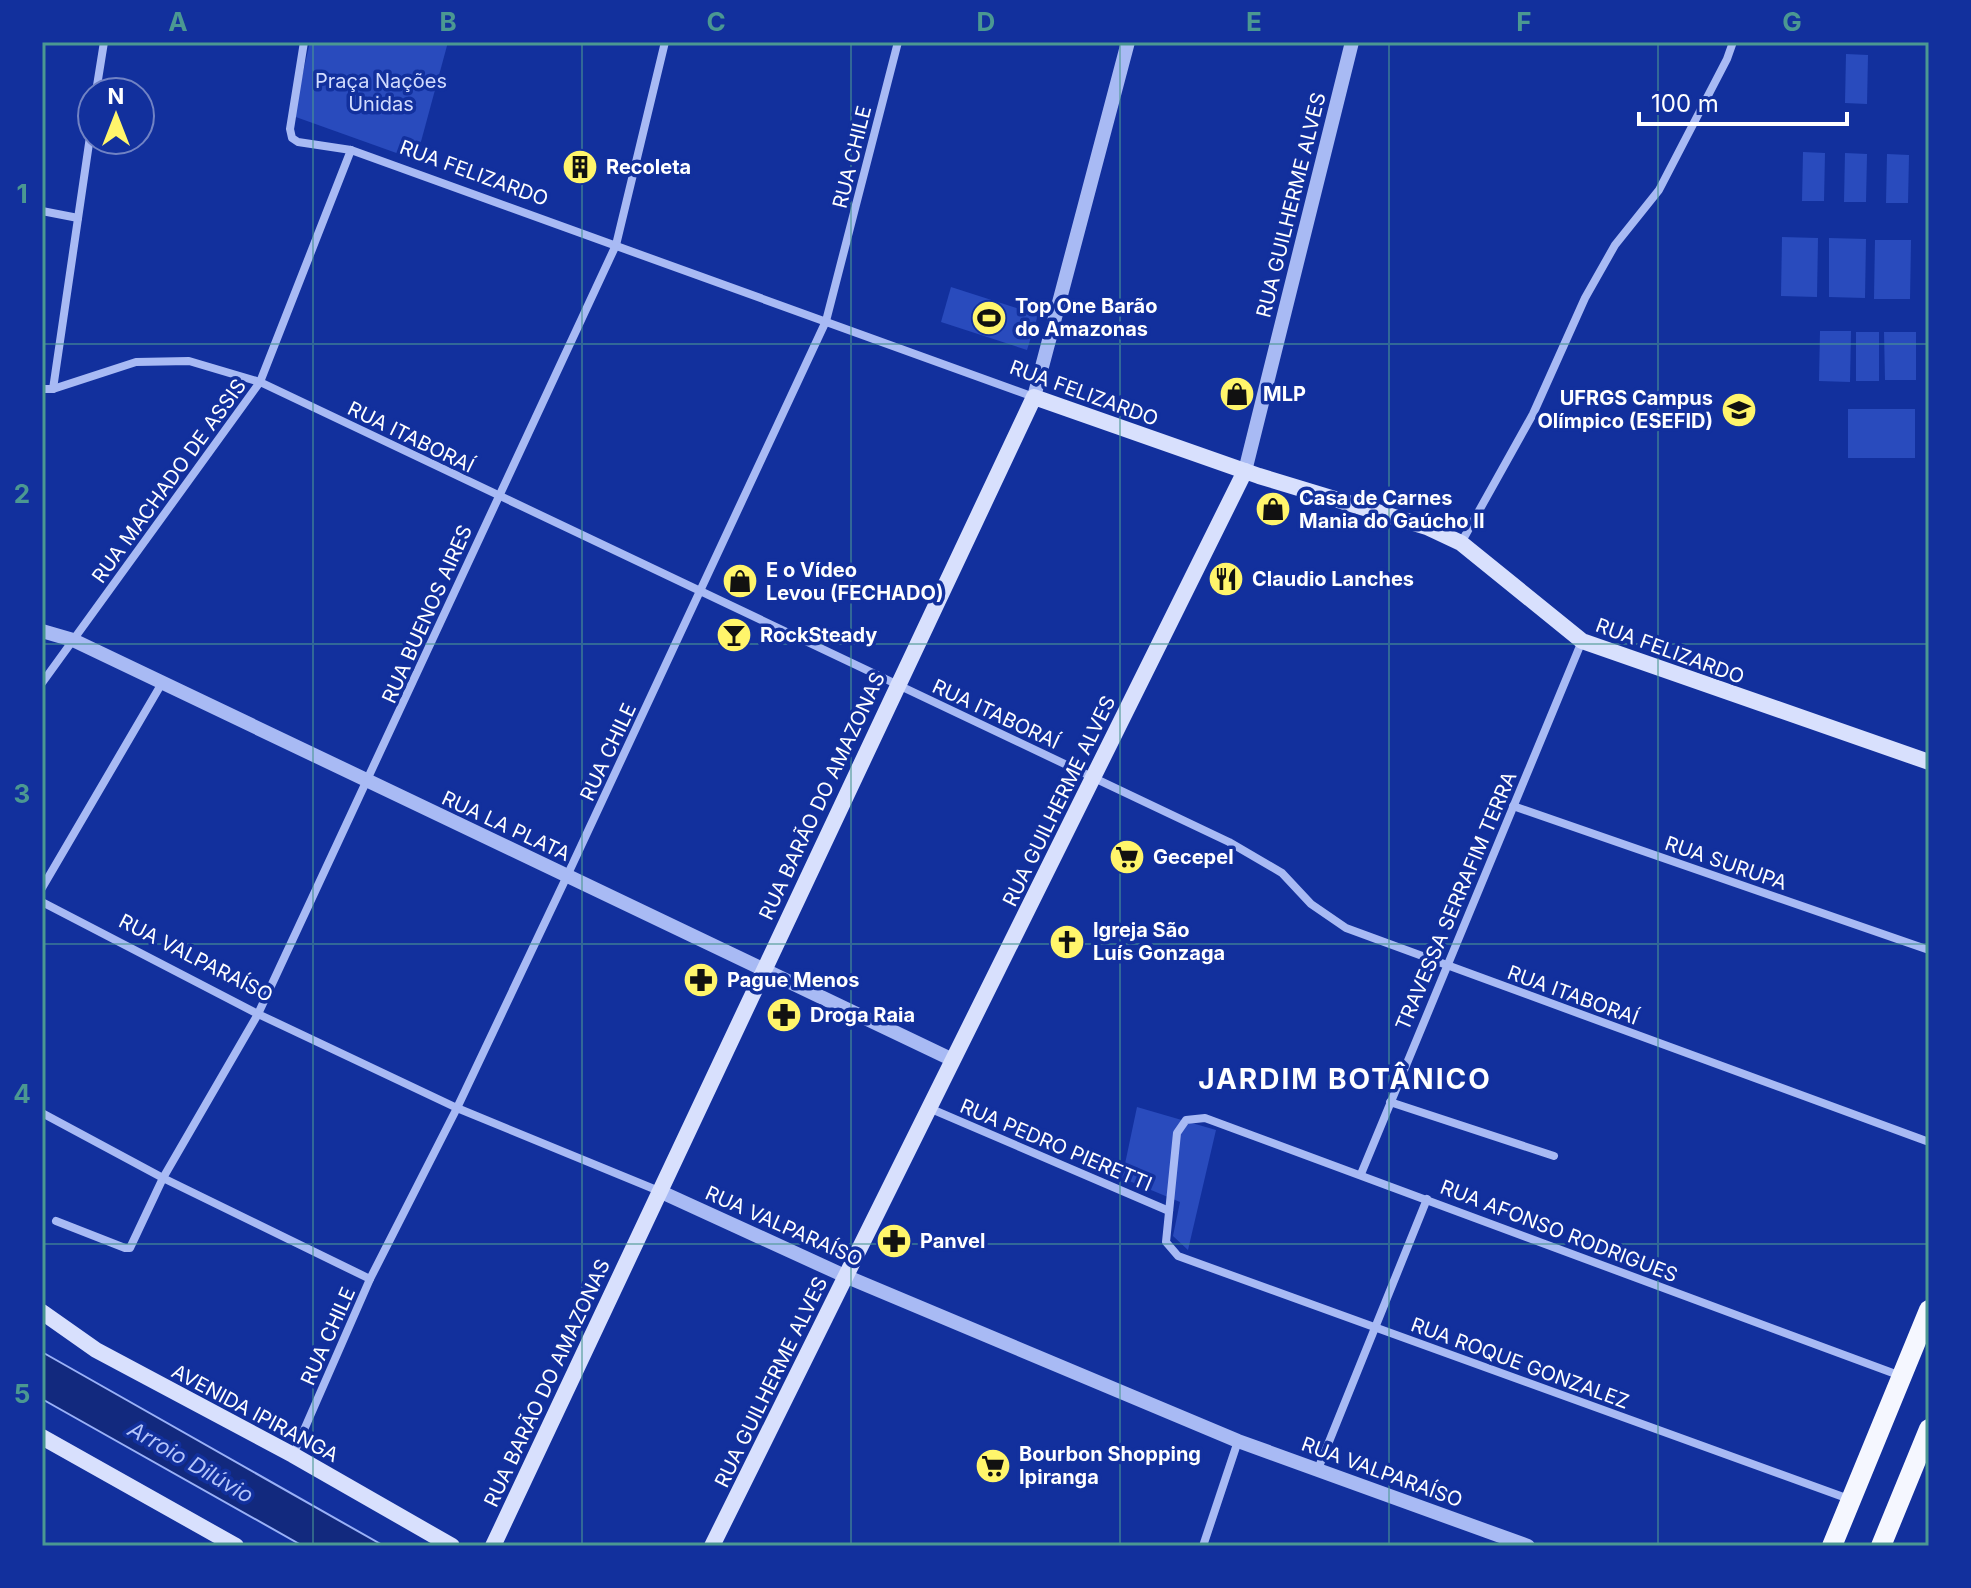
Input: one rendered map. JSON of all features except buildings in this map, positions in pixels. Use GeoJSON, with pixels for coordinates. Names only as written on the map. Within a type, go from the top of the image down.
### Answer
{"type":"FeatureCollection","features":[{"type":"Feature","properties":{"kind":"main road","name":"RUA FELIZARDO"},"geometry":{"type":"LineString","coordinates":[[1034,397],[1245,471],[1401,518],[1461,543],[1582,641],[1929,762]]}},
{"type":"Feature","properties":{"kind":"main road","name":"RUA BARÃO DO AMAZONAS"},"geometry":{"type":"LineString","coordinates":[[493,1546],[896,684],[1034,397]]}},
{"type":"Feature","properties":{"kind":"main road","name":"RUA GUILHERME ALVES"},"geometry":{"type":"LineString","coordinates":[[712,1546],[1245,471]]}},
{"type":"Feature","properties":{"kind":"main road"},"geometry":{"type":"LineString","coordinates":[[1832,1546],[1929,1310]]}},
{"type":"Feature","properties":{"kind":"main road","name":"AVENIDA IPIRANGA"},"geometry":{"type":"LineString","coordinates":[[42,1312],[96,1350],[293,1455],[452,1546]]}},
{"type":"Feature","properties":{"kind":"main road"},"geometry":{"type":"LineString","coordinates":[[1881,1546],[1929,1429]]}},
{"type":"Feature","properties":{"kind":"main road"},"geometry":{"type":"LineString","coordinates":[[42,1437],[236,1546]]}},
{"type":"Feature","properties":{"kind":"street"},"geometry":{"type":"LineString","coordinates":[[99,76],[104,42]]}},
{"type":"Feature","properties":{"kind":"street","name":"RUA FELIZARDO"},"geometry":{"type":"LineString","coordinates":[[304,42],[290,129],[292,138],[298,142],[351,150],[1034,397]]}},
{"type":"Feature","properties":{"kind":"street","name":"RUA BUENOS AIRES"},"geometry":{"type":"LineString","coordinates":[[56,1221],[130,1248],[163,1178],[258,1014],[616,245],[665,42]]}},
{"type":"Feature","properties":{"kind":"street","name":"RUA CHILE"},"geometry":{"type":"LineString","coordinates":[[293,1455],[370,1279],[457,1108],[826,321],[898,42]]}},
{"type":"Feature","properties":{"kind":"street","name":"RUA BARÃO DO AMAZONAS"},"geometry":{"type":"LineString","coordinates":[[1034,397],[1128,42]]}},
{"type":"Feature","properties":{"kind":"street","name":"RUA GUILHERME ALVES"},"geometry":{"type":"LineString","coordinates":[[1245,471],[1352,42]]}},
{"type":"Feature","properties":{"kind":"street"},"geometry":{"type":"LineString","coordinates":[[1461,543],[1533,414],[1585,298],[1615,245],[1659,190],[1733,42]]}},
{"type":"Feature","properties":{"kind":"street","name":"RUA MACHADO DE ASSIS"},"geometry":{"type":"LineString","coordinates":[[42,683],[260,382],[351,150]]}},
{"type":"Feature","properties":{"kind":"street"},"geometry":{"type":"LineString","coordinates":[[53,389],[87,156]]}},
{"type":"Feature","properties":{"kind":"street"},"geometry":{"type":"LineString","coordinates":[[42,211],[78,218]]}},
{"type":"Feature","properties":{"kind":"street","name":"RUA ITABORAÍ"},"geometry":{"type":"LineString","coordinates":[[42,389],[53,389],[136,362],[189,361],[260,382],[1229,842],[1282,873],[1311,904],[1346,928],[1929,1142]]}},
{"type":"Feature","properties":{"kind":"street","name":"RUA LA PLATA"},"geometry":{"type":"LineString","coordinates":[[42,631],[73,640],[953,1060]]}},
{"type":"Feature","properties":{"kind":"street","name":"TRAVESSA SERRAFIM TERRA"},"geometry":{"type":"LineString","coordinates":[[1361,1174],[1582,641]]}},
{"type":"Feature","properties":{"kind":"street"},"geometry":{"type":"LineString","coordinates":[[42,888],[162,683]]}},
{"type":"Feature","properties":{"kind":"street","name":"RUA SURUPA"},"geometry":{"type":"LineString","coordinates":[[1513,806],[1929,950]]}},
{"type":"Feature","properties":{"kind":"street","name":"RUA VALPARAÍSO"},"geometry":{"type":"LineString","coordinates":[[42,902],[258,1014],[457,1108],[659,1191],[845,1276],[1238,1441],[1528,1546]]}},
{"type":"Feature","properties":{"kind":"street"},"geometry":{"type":"LineString","coordinates":[[1390,1102],[1554,1156]]}},
{"type":"Feature","properties":{"kind":"street","name":"RUA PEDRO PIERETTI"},"geometry":{"type":"LineString","coordinates":[[929,1108],[1169,1211]]}},
{"type":"Feature","properties":{"kind":"street"},"geometry":{"type":"LineString","coordinates":[[42,1113],[163,1178],[370,1279]]}},
{"type":"Feature","properties":{"kind":"street","name":"RUA AFONSO RODRIGUES"},"geometry":{"type":"LineString","coordinates":[[1169,1211],[1177,1133],[1186,1120],[1205,1118],[1902,1376]]}},
{"type":"Feature","properties":{"kind":"street"},"geometry":{"type":"LineString","coordinates":[[1318,1469],[1427,1199]]}},
{"type":"Feature","properties":{"kind":"street","name":"RUA ROQUE GONZALEZ"},"geometry":{"type":"LineString","coordinates":[[1169,1211],[1166,1242],[1178,1256],[1850,1500]]}},
{"type":"Feature","properties":{"kind":"street"},"geometry":{"type":"LineString","coordinates":[[1203,1546],[1238,1441]]}},
{"type":"Feature","properties":{"kind":"green space","name":"Praça Nações Unidas"},"geometry":{"type":"Polygon","coordinates":[[[310,42],[448,42],[416,160],[293,116],[310,42]]]}},
{"type":"Feature","properties":{"kind":"green space"},"geometry":{"type":"Polygon","coordinates":[[[1846,54],[1868,55],[1867,104],[1845,103],[1846,54]]]}},
{"type":"Feature","properties":{"kind":"green space"},"geometry":{"type":"Polygon","coordinates":[[[1803,152],[1825,153],[1824,201],[1802,201],[1803,152]]]}},
{"type":"Feature","properties":{"kind":"green space"},"geometry":{"type":"Polygon","coordinates":[[[1845,153],[1867,154],[1866,202],[1844,202],[1845,153]]]}},
{"type":"Feature","properties":{"kind":"green space"},"geometry":{"type":"Polygon","coordinates":[[[1887,154],[1909,155],[1908,203],[1886,203],[1887,154]]]}},
{"type":"Feature","properties":{"kind":"green space"},"geometry":{"type":"Polygon","coordinates":[[[1782,237],[1818,238],[1817,297],[1781,296],[1782,237]]]}},
{"type":"Feature","properties":{"kind":"green space"},"geometry":{"type":"Polygon","coordinates":[[[1829,238],[1866,239],[1865,298],[1829,297],[1829,238]]]}},
{"type":"Feature","properties":{"kind":"green space"},"geometry":{"type":"Polygon","coordinates":[[[1875,240],[1911,240],[1910,299],[1874,299],[1875,240]]]}},
{"type":"Feature","properties":{"kind":"green space","name":"Top One Barão do Amazonas"},"geometry":{"type":"Polygon","coordinates":[[[951,287],[1038,315],[1027,350],[941,322],[951,287]]]}},
{"type":"Feature","properties":{"kind":"green space"},"geometry":{"type":"Polygon","coordinates":[[[1820,331],[1851,331],[1850,382],[1819,381],[1820,331]]]}},
{"type":"Feature","properties":{"kind":"green space"},"geometry":{"type":"Polygon","coordinates":[[[1856,332],[1879,332],[1879,381],[1856,381],[1856,332]]]}},
{"type":"Feature","properties":{"kind":"green space"},"geometry":{"type":"Polygon","coordinates":[[[1884,332],[1916,332],[1916,380],[1885,380],[1884,332]]]}},
{"type":"Feature","properties":{"kind":"green space"},"geometry":{"type":"Polygon","coordinates":[[[1848,409],[1915,409],[1915,458],[1848,458],[1848,409]]]}},
{"type":"Feature","properties":{"kind":"green space"},"geometry":{"type":"Polygon","coordinates":[[[1137,1107],[1216,1130],[1188,1250],[1173,1236],[1180,1202],[1122,1178],[1137,1107]]]}},
{"type":"Feature","properties":{"kind":"water","name":"Arroio Dilúvio"},"geometry":{"type":"Polygon","coordinates":[[[42,1352],[384,1546],[303,1546],[42,1399],[42,1352]]]}},
{"type":"Feature","properties":{"kind":"place","name":"Recoleta"},"geometry":{"type":"Point","coordinates":[580,167]}},
{"type":"Feature","properties":{"kind":"place","name":"Top One Barão do Amazonas"},"geometry":{"type":"Point","coordinates":[989,318]}},
{"type":"Feature","properties":{"kind":"place","name":"MLP"},"geometry":{"type":"Point","coordinates":[1237,394]}},
{"type":"Feature","properties":{"kind":"place","name":"UFRGS Campus Olímpico (ESEFID)"},"geometry":{"type":"Point","coordinates":[1739,410]}},
{"type":"Feature","properties":{"kind":"place","name":"Casa de Carnes Mania do Gaúcho II"},"geometry":{"type":"Point","coordinates":[1273,509]}},
{"type":"Feature","properties":{"kind":"place","name":"Claudio Lanches"},"geometry":{"type":"Point","coordinates":[1226,579]}},
{"type":"Feature","properties":{"kind":"place","name":"E o Vídeo Levou (FECHADO)"},"geometry":{"type":"Point","coordinates":[740,581]}},
{"type":"Feature","properties":{"kind":"place","name":"RockSteady"},"geometry":{"type":"Point","coordinates":[734,635]}},
{"type":"Feature","properties":{"kind":"place","name":"Gecepel"},"geometry":{"type":"Point","coordinates":[1127,857]}},
{"type":"Feature","properties":{"kind":"place","name":"Igreja São Luís Gonzaga"},"geometry":{"type":"Point","coordinates":[1067,942]}},
{"type":"Feature","properties":{"kind":"place","name":"Pague Menos"},"geometry":{"type":"Point","coordinates":[701,980]}},
{"type":"Feature","properties":{"kind":"place","name":"Droga Raia"},"geometry":{"type":"Point","coordinates":[784,1015]}},
{"type":"Feature","properties":{"kind":"place","name":"Panvel"},"geometry":{"type":"Point","coordinates":[894,1241]}},
{"type":"Feature","properties":{"kind":"place","name":"Bourbon Shopping Ipiranga"},"geometry":{"type":"Point","coordinates":[993,1466]}},
{"type":"Feature","properties":{"kind":"district","name":"JARDIM BOTÂNICO"},"geometry":{"type":"Point","coordinates":[1345,1079]}}]}
